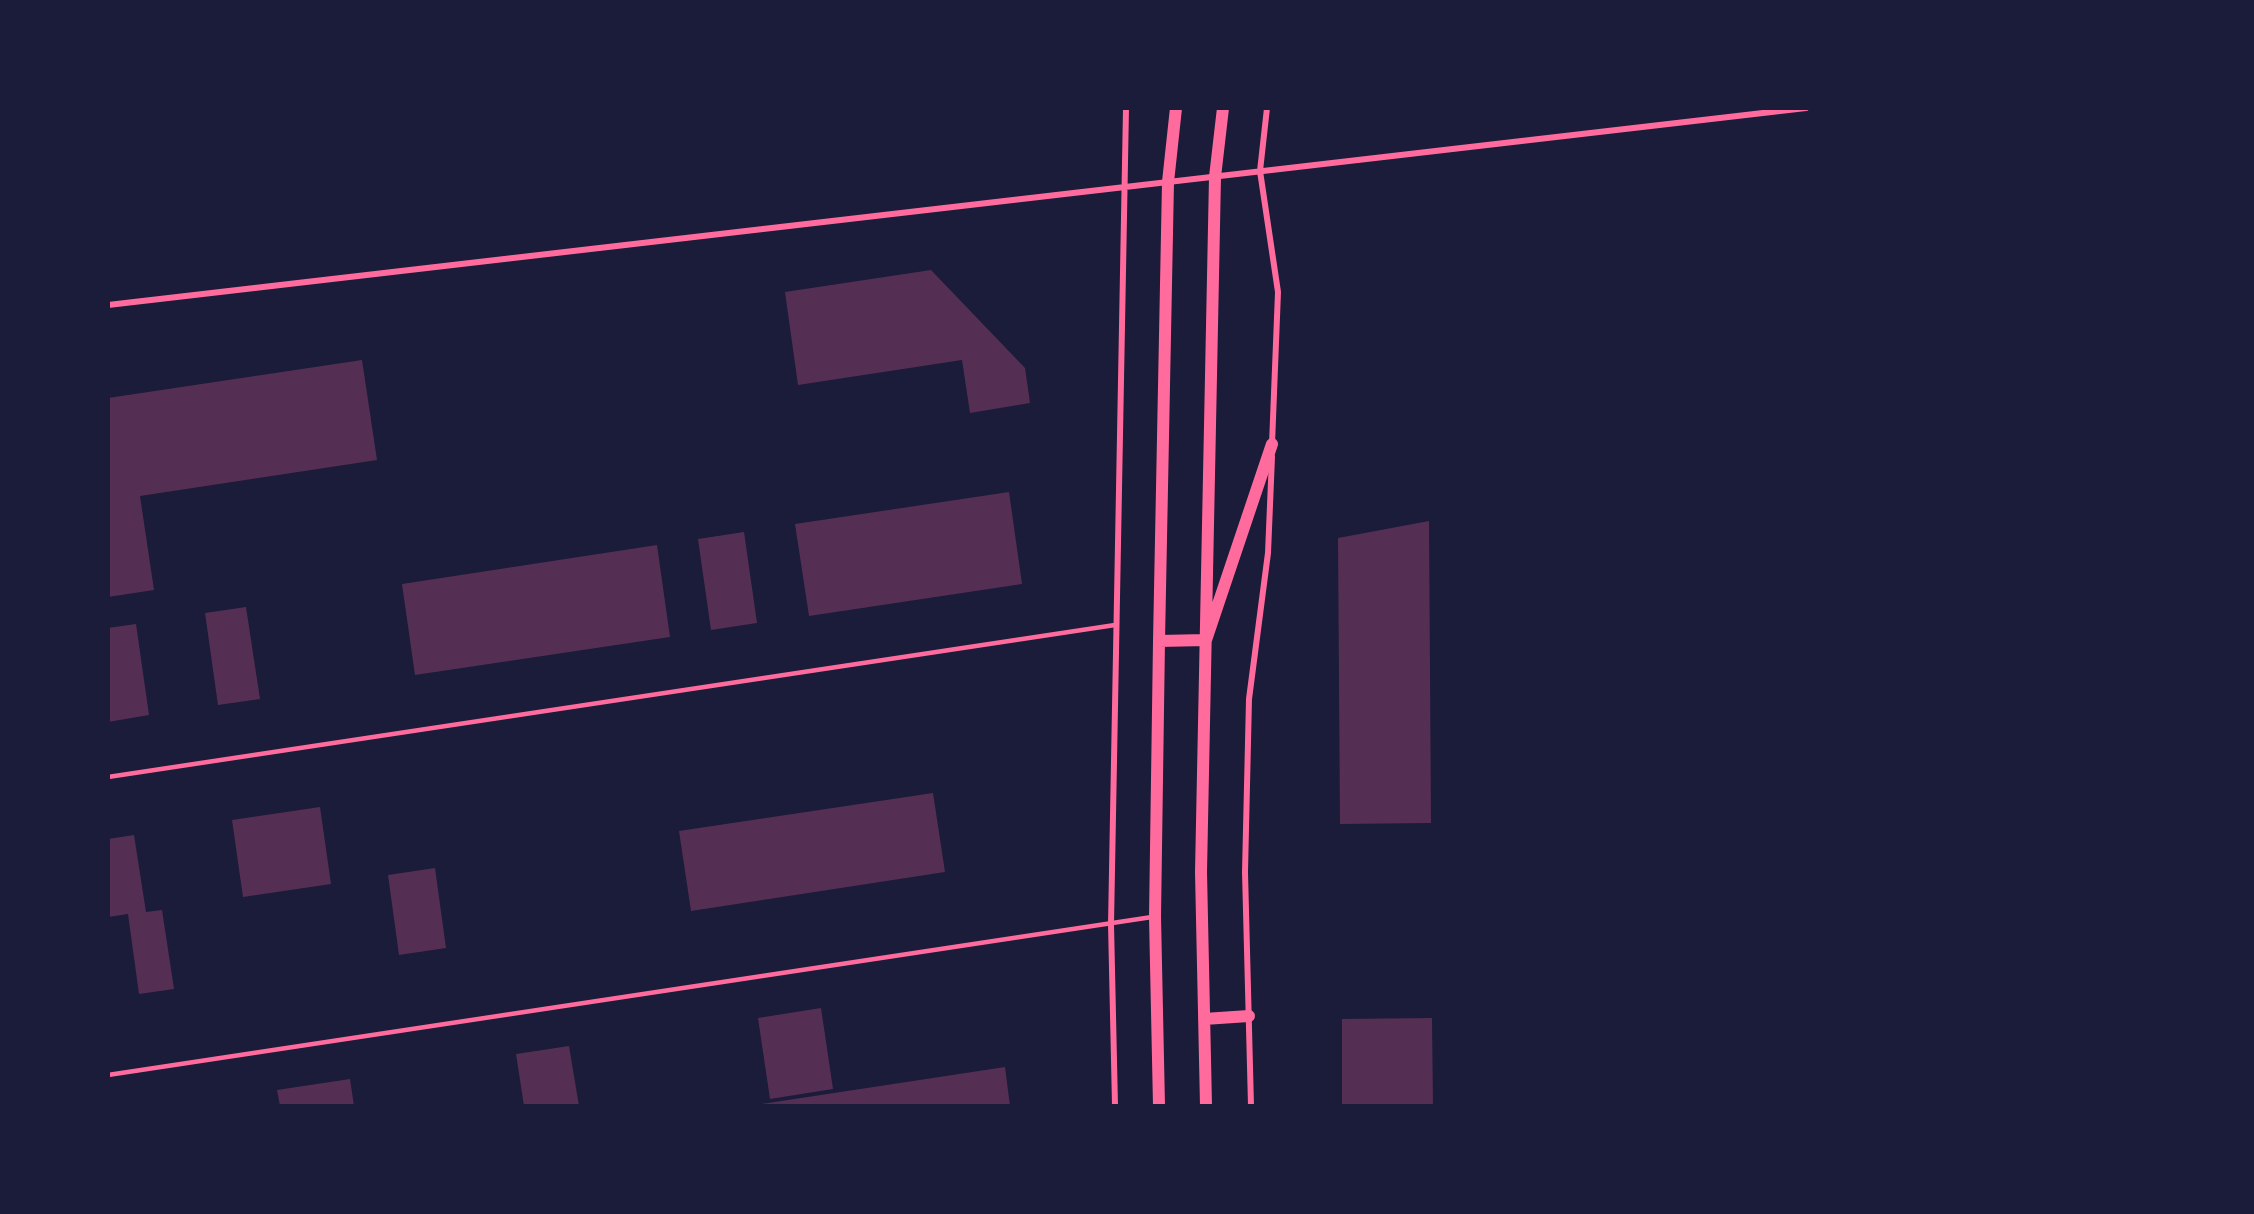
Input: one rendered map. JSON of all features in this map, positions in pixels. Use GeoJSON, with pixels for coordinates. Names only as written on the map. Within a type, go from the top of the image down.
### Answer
{"type":"FeatureCollection","features":[{"type":"Feature","properties":{"kind":"main road"},"geometry":{"type":"LineString","coordinates":[[1159,1106],[1155,917],[1159,641],[1168,182],[1176,108]]}},
{"type":"Feature","properties":{"kind":"main road"},"geometry":{"type":"LineString","coordinates":[[1206,1106],[1201,872],[1215,177],[1223,108]]}},
{"type":"Feature","properties":{"kind":"main road"},"geometry":{"type":"LineString","coordinates":[[1206,640],[1272,444]]}},
{"type":"Feature","properties":{"kind":"main road"},"geometry":{"type":"LineString","coordinates":[[1159,641],[1206,640]]}},
{"type":"Feature","properties":{"kind":"main road"},"geometry":{"type":"LineString","coordinates":[[1204,1019],[1249,1016]]}},
{"type":"Feature","properties":{"kind":"street"},"geometry":{"type":"LineString","coordinates":[[1115,1106],[1111,924],[1126,108]]}},
{"type":"Feature","properties":{"kind":"street"},"geometry":{"type":"LineString","coordinates":[[1251,1106],[1245,872],[1249,699],[1268,553],[1278,292],[1260,171],[1268,108]]}},
{"type":"Feature","properties":{"kind":"street"},"geometry":{"type":"LineString","coordinates":[[108,305],[1806,108]]}},
{"type":"Feature","properties":{"kind":"lane"},"geometry":{"type":"LineString","coordinates":[[108,777],[1115,625]]}},
{"type":"Feature","properties":{"kind":"lane"},"geometry":{"type":"LineString","coordinates":[[108,1075],[1155,917]]}},
{"type":"Feature","properties":{"kind":"building"},"geometry":{"type":"Polygon","coordinates":[[[931,270],[1025,368],[1030,403],[970,413],[962,360],[798,385],[785,292],[931,270]]]}},
{"type":"Feature","properties":{"kind":"building"},"geometry":{"type":"Polygon","coordinates":[[[362,360],[377,460],[140,496],[154,590],[108,597],[108,398],[362,360]]]}},
{"type":"Feature","properties":{"kind":"building"},"geometry":{"type":"Polygon","coordinates":[[[1009,492],[1022,584],[809,616],[795,524],[1009,492]]]}},
{"type":"Feature","properties":{"kind":"building"},"geometry":{"type":"Polygon","coordinates":[[[1429,521],[1431,823],[1340,824],[1338,538],[1429,521]]]}},
{"type":"Feature","properties":{"kind":"building"},"geometry":{"type":"Polygon","coordinates":[[[744,532],[757,623],[711,630],[698,539],[744,532]]]}},
{"type":"Feature","properties":{"kind":"building"},"geometry":{"type":"Polygon","coordinates":[[[657,545],[670,637],[415,675],[402,584],[657,545]]]}},
{"type":"Feature","properties":{"kind":"building"},"geometry":{"type":"Polygon","coordinates":[[[246,607],[260,699],[218,705],[205,613],[246,607]]]}},
{"type":"Feature","properties":{"kind":"building"},"geometry":{"type":"Polygon","coordinates":[[[136,624],[149,715],[108,722],[108,628],[136,624]]]}},
{"type":"Feature","properties":{"kind":"building"},"geometry":{"type":"Polygon","coordinates":[[[933,793],[945,872],[691,911],[679,831],[933,793]]]}},
{"type":"Feature","properties":{"kind":"building"},"geometry":{"type":"Polygon","coordinates":[[[320,807],[331,884],[243,897],[232,820],[320,807]]]}},
{"type":"Feature","properties":{"kind":"building"},"geometry":{"type":"Polygon","coordinates":[[[134,835],[146,912],[162,910],[174,989],[139,994],[128,914],[108,917],[108,839],[134,835]]]}},
{"type":"Feature","properties":{"kind":"building"},"geometry":{"type":"Polygon","coordinates":[[[435,868],[446,948],[399,955],[388,875],[435,868]]]}},
{"type":"Feature","properties":{"kind":"building"},"geometry":{"type":"Polygon","coordinates":[[[821,1008],[833,1089],[770,1099],[758,1018],[821,1008]]]}},
{"type":"Feature","properties":{"kind":"building"},"geometry":{"type":"Polygon","coordinates":[[[1432,1018],[1433,1106],[1342,1106],[1342,1019],[1432,1018]]]}},
{"type":"Feature","properties":{"kind":"building"},"geometry":{"type":"Polygon","coordinates":[[[569,1046],[579,1106],[524,1106],[516,1054],[569,1046]]]}},
{"type":"Feature","properties":{"kind":"building"},"geometry":{"type":"Polygon","coordinates":[[[1005,1067],[1010,1106],[755,1106],[755,1105],[1005,1067]]]}},
{"type":"Feature","properties":{"kind":"building"},"geometry":{"type":"Polygon","coordinates":[[[350,1079],[354,1106],[280,1106],[277,1090],[350,1079]]]}}]}
